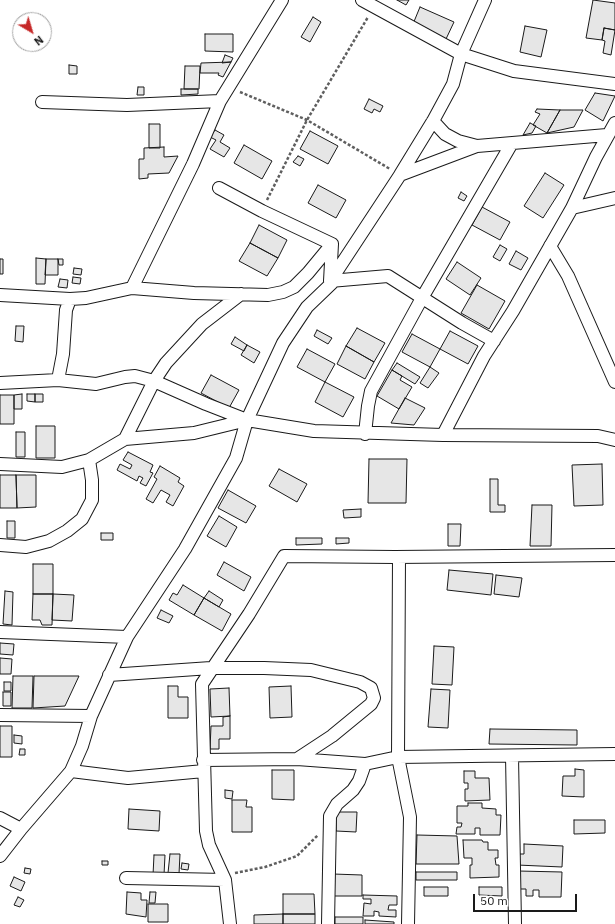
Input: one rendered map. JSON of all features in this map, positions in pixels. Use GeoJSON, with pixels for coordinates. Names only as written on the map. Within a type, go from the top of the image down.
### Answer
{"type":"FeatureCollection","features":[{"type":"Feature","properties":{"kind":"street"},"geometry":{"type":"LineString","coordinates":[[132,288],[193,164],[220,101],[282,0]]}},
{"type":"Feature","properties":{"kind":"street"},"geometry":{"type":"LineString","coordinates":[[362,0],[374,8],[461,54],[514,71],[615,84]]}},
{"type":"Feature","properties":{"kind":"street"},"geometry":{"type":"LineString","coordinates":[[330,281],[433,122],[453,84],[461,54],[484,0]]}},
{"type":"Feature","properties":{"kind":"street"},"geometry":{"type":"LineString","coordinates":[[42,102],[127,105],[220,101]]}},
{"type":"Feature","properties":{"kind":"street"},"geometry":{"type":"LineString","coordinates":[[433,122],[446,134],[458,141],[477,146]]}},
{"type":"Feature","properties":{"kind":"street"},"geometry":{"type":"LineString","coordinates":[[443,435],[494,341],[572,208],[607,135],[615,124]]}},
{"type":"Feature","properties":{"kind":"street"},"geometry":{"type":"LineString","coordinates":[[400,175],[477,146],[607,135]]}},
{"type":"Feature","properties":{"kind":"street"},"geometry":{"type":"LineString","coordinates":[[365,434],[371,390],[422,298],[512,143]]}},
{"type":"Feature","properties":{"kind":"street"},"geometry":{"type":"LineString","coordinates":[[219,188],[262,211],[332,244]]}},
{"type":"Feature","properties":{"kind":"street"},"geometry":{"type":"LineString","coordinates":[[572,208],[615,198]]}},
{"type":"Feature","properties":{"kind":"street"},"geometry":{"type":"LineString","coordinates":[[0,856],[71,771],[82,746],[91,716],[127,637],[185,549],[236,458],[247,420],[283,344],[307,307],[332,283],[330,281],[332,244]]}},
{"type":"Feature","properties":{"kind":"street"},"geometry":{"type":"LineString","coordinates":[[0,295],[70,299],[86,298],[132,288],[194,293],[268,295],[283,292],[294,287],[308,273],[332,244]]}},
{"type":"Feature","properties":{"kind":"street"},"geometry":{"type":"LineString","coordinates":[[550,246],[568,276],[615,382]]}},
{"type":"Feature","properties":{"kind":"street"},"geometry":{"type":"LineString","coordinates":[[330,281],[388,276],[494,341]]}},
{"type":"Feature","properties":{"kind":"street"},"geometry":{"type":"LineString","coordinates":[[125,439],[154,381],[166,363],[202,324],[241,294]]}},
{"type":"Feature","properties":{"kind":"street"},"geometry":{"type":"LineString","coordinates":[[58,380],[63,354],[66,310],[70,299]]}},
{"type":"Feature","properties":{"kind":"street"},"geometry":{"type":"LineString","coordinates":[[0,383],[58,380],[96,384],[125,376],[135,376],[154,381],[247,420],[314,431],[365,434],[598,436],[615,440]]}},
{"type":"Feature","properties":{"kind":"street"},"geometry":{"type":"LineString","coordinates":[[0,464],[62,466],[90,460],[125,439],[194,433],[247,420]]}},
{"type":"Feature","properties":{"kind":"street"},"geometry":{"type":"LineString","coordinates":[[0,546],[26,547],[49,541],[67,531],[82,519],[92,500],[90,460]]}},
{"type":"Feature","properties":{"kind":"street"},"geometry":{"type":"LineString","coordinates":[[230,924],[225,880],[209,845],[206,831],[202,684],[211,668],[249,614],[284,556],[399,557],[615,555]]}},
{"type":"Feature","properties":{"kind":"street"},"geometry":{"type":"LineString","coordinates":[[399,557],[398,757],[410,817],[408,924]]}},
{"type":"Feature","properties":{"kind":"street"},"geometry":{"type":"LineString","coordinates":[[0,632],[127,637]]}},
{"type":"Feature","properties":{"kind":"street"},"geometry":{"type":"LineString","coordinates":[[109,675],[211,668],[311,670],[360,682],[371,688],[374,698],[371,704],[332,736],[297,759]]}},
{"type":"Feature","properties":{"kind":"street"},"geometry":{"type":"LineString","coordinates":[[0,715],[91,716]]}},
{"type":"Feature","properties":{"kind":"street"},"geometry":{"type":"LineString","coordinates":[[71,771],[128,778],[204,765],[297,759],[365,764],[398,757],[615,754]]}},
{"type":"Feature","properties":{"kind":"street"},"geometry":{"type":"LineString","coordinates":[[512,756],[515,924]]}},
{"type":"Feature","properties":{"kind":"street"},"geometry":{"type":"LineString","coordinates":[[328,924],[330,830],[332,810],[353,790],[359,781],[365,764]]}},
{"type":"Feature","properties":{"kind":"street"},"geometry":{"type":"LineString","coordinates":[[0,818],[21,829]]}},
{"type":"Feature","properties":{"kind":"street"},"geometry":{"type":"LineString","coordinates":[[126,878],[225,880]]}},
{"type":"Feature","properties":{"kind":"path"},"geometry":{"type":"LineString","coordinates":[[262,211],[307,120],[374,8]]}},
{"type":"Feature","properties":{"kind":"path"},"geometry":{"type":"LineString","coordinates":[[229,88],[307,120],[400,175]]}},
{"type":"Feature","properties":{"kind":"path"},"geometry":{"type":"LineString","coordinates":[[225,880],[237,872],[265,867],[297,856],[315,837],[330,830]]}},
{"type":"Feature","properties":{"kind":"building"},"geometry":{"type":"Polygon","coordinates":[[[397,0],[409,0],[406,5],[397,0]]]}},
{"type":"Feature","properties":{"kind":"building"},"geometry":{"type":"Polygon","coordinates":[[[593,0],[615,3],[615,30],[604,28],[602,40],[586,38],[593,0]]]}},
{"type":"Feature","properties":{"kind":"building"},"geometry":{"type":"Polygon","coordinates":[[[420,7],[454,22],[446,39],[413,24],[420,7]]]}},
{"type":"Feature","properties":{"kind":"building"},"geometry":{"type":"Polygon","coordinates":[[[313,17],[321,22],[310,42],[301,37],[313,17]]]}},
{"type":"Feature","properties":{"kind":"building"},"geometry":{"type":"Polygon","coordinates":[[[525,26],[547,30],[541,57],[520,52],[525,26]]]}},
{"type":"Feature","properties":{"kind":"building"},"geometry":{"type":"Polygon","coordinates":[[[604,28],[615,30],[611,55],[603,53],[605,41],[602,40],[604,28]]]}},
{"type":"Feature","properties":{"kind":"building"},"geometry":{"type":"Polygon","coordinates":[[[205,34],[233,34],[233,52],[205,51],[205,34]]]}},
{"type":"Feature","properties":{"kind":"building"},"geometry":{"type":"Polygon","coordinates":[[[225,55],[233,58],[231,62],[222,63],[225,55]]]}},
{"type":"Feature","properties":{"kind":"building"},"geometry":{"type":"Polygon","coordinates":[[[231,62],[223,77],[218,75],[219,73],[200,73],[201,63],[231,62]]]}},
{"type":"Feature","properties":{"kind":"building"},"geometry":{"type":"Polygon","coordinates":[[[69,65],[77,66],[77,74],[69,74],[69,65]]]}},
{"type":"Feature","properties":{"kind":"building"},"geometry":{"type":"Polygon","coordinates":[[[185,66],[200,66],[199,89],[184,89],[185,66]]]}},
{"type":"Feature","properties":{"kind":"building"},"geometry":{"type":"Polygon","coordinates":[[[138,87],[144,87],[144,95],[137,95],[138,87]]]}},
{"type":"Feature","properties":{"kind":"building"},"geometry":{"type":"Polygon","coordinates":[[[181,89],[198,89],[198,94],[181,95],[181,89]]]}},
{"type":"Feature","properties":{"kind":"building"},"geometry":{"type":"Polygon","coordinates":[[[595,93],[615,96],[603,121],[585,110],[595,93]]]}},
{"type":"Feature","properties":{"kind":"building"},"geometry":{"type":"Polygon","coordinates":[[[369,99],[383,106],[380,112],[374,109],[372,113],[364,109],[369,99]]]}},
{"type":"Feature","properties":{"kind":"building"},"geometry":{"type":"Polygon","coordinates":[[[537,109],[560,110],[547,133],[533,125],[540,114],[535,112],[537,109]]]}},
{"type":"Feature","properties":{"kind":"building"},"geometry":{"type":"Polygon","coordinates":[[[560,110],[583,110],[574,127],[547,133],[560,110]]]}},
{"type":"Feature","properties":{"kind":"building"},"geometry":{"type":"Polygon","coordinates":[[[530,123],[536,126],[532,133],[523,135],[530,123]]]}},
{"type":"Feature","properties":{"kind":"building"},"geometry":{"type":"Polygon","coordinates":[[[149,124],[160,124],[160,148],[149,148],[149,124]]]}},
{"type":"Feature","properties":{"kind":"building"},"geometry":{"type":"Polygon","coordinates":[[[215,130],[224,135],[220,142],[230,148],[224,157],[210,149],[216,140],[210,137],[215,130]]]}},
{"type":"Feature","properties":{"kind":"building"},"geometry":{"type":"Polygon","coordinates":[[[310,131],[338,146],[328,164],[300,149],[310,131]]]}},
{"type":"Feature","properties":{"kind":"building"},"geometry":{"type":"Polygon","coordinates":[[[244,145],[272,161],[262,179],[234,163],[244,145]]]}},
{"type":"Feature","properties":{"kind":"building"},"geometry":{"type":"Polygon","coordinates":[[[164,147],[164,157],[178,156],[169,173],[148,174],[148,178],[139,179],[139,159],[144,159],[144,148],[164,147]]]}},
{"type":"Feature","properties":{"kind":"building"},"geometry":{"type":"Polygon","coordinates":[[[298,156],[304,159],[300,166],[293,162],[298,156]]]}},
{"type":"Feature","properties":{"kind":"building"},"geometry":{"type":"Polygon","coordinates":[[[545,173],[564,185],[543,218],[524,206],[545,173]]]}},
{"type":"Feature","properties":{"kind":"building"},"geometry":{"type":"Polygon","coordinates":[[[318,185],[346,200],[336,218],[308,203],[318,185]]]}},
{"type":"Feature","properties":{"kind":"building"},"geometry":{"type":"Polygon","coordinates":[[[461,192],[467,196],[464,201],[458,198],[461,192]]]}},
{"type":"Feature","properties":{"kind":"building"},"geometry":{"type":"Polygon","coordinates":[[[482,207],[510,222],[500,240],[472,225],[482,207]]]}},
{"type":"Feature","properties":{"kind":"building"},"geometry":{"type":"Polygon","coordinates":[[[259,225],[287,240],[278,258],[250,243],[259,225]]]}},
{"type":"Feature","properties":{"kind":"building"},"geometry":{"type":"Polygon","coordinates":[[[250,243],[278,258],[267,276],[239,261],[250,243]]]}},
{"type":"Feature","properties":{"kind":"building"},"geometry":{"type":"Polygon","coordinates":[[[500,245],[507,249],[500,261],[493,257],[500,245]]]}},
{"type":"Feature","properties":{"kind":"building"},"geometry":{"type":"Polygon","coordinates":[[[516,251],[528,258],[521,270],[509,264],[516,251]]]}},
{"type":"Feature","properties":{"kind":"building"},"geometry":{"type":"Polygon","coordinates":[[[36,258],[46,259],[45,284],[36,284],[36,258]]]}},
{"type":"Feature","properties":{"kind":"building"},"geometry":{"type":"Polygon","coordinates":[[[0,259],[3,259],[3,274],[0,274],[0,259]]]}},
{"type":"Feature","properties":{"kind":"building"},"geometry":{"type":"Polygon","coordinates":[[[46,259],[58,259],[58,275],[45,275],[46,259]]]}},
{"type":"Feature","properties":{"kind":"building"},"geometry":{"type":"Polygon","coordinates":[[[58,259],[63,259],[63,265],[59,265],[58,259]]]}},
{"type":"Feature","properties":{"kind":"building"},"geometry":{"type":"Polygon","coordinates":[[[457,262],[481,278],[470,295],[446,279],[457,262]]]}},
{"type":"Feature","properties":{"kind":"building"},"geometry":{"type":"Polygon","coordinates":[[[74,268],[82,269],[81,275],[73,274],[74,268]]]}},
{"type":"Feature","properties":{"kind":"building"},"geometry":{"type":"Polygon","coordinates":[[[73,277],[81,278],[80,284],[72,283],[73,277]]]}},
{"type":"Feature","properties":{"kind":"building"},"geometry":{"type":"Polygon","coordinates":[[[60,279],[68,280],[67,288],[58,287],[60,279]]]}},
{"type":"Feature","properties":{"kind":"building"},"geometry":{"type":"Polygon","coordinates":[[[477,285],[505,301],[489,329],[461,313],[477,285]]]}},
{"type":"Feature","properties":{"kind":"building"},"geometry":{"type":"Polygon","coordinates":[[[16,326],[24,326],[23,342],[15,341],[16,326]]]}},
{"type":"Feature","properties":{"kind":"building"},"geometry":{"type":"Polygon","coordinates":[[[357,328],[385,343],[374,362],[346,346],[357,328]]]}},
{"type":"Feature","properties":{"kind":"building"},"geometry":{"type":"Polygon","coordinates":[[[317,330],[332,338],[328,344],[314,336],[317,330]]]}},
{"type":"Feature","properties":{"kind":"building"},"geometry":{"type":"Polygon","coordinates":[[[450,331],[478,346],[468,364],[440,349],[450,331]]]}},
{"type":"Feature","properties":{"kind":"building"},"geometry":{"type":"Polygon","coordinates":[[[412,334],[440,349],[430,367],[402,352],[412,334]]]}},
{"type":"Feature","properties":{"kind":"building"},"geometry":{"type":"Polygon","coordinates":[[[235,337],[247,345],[244,351],[231,344],[235,337]]]}},
{"type":"Feature","properties":{"kind":"building"},"geometry":{"type":"Polygon","coordinates":[[[247,345],[260,352],[254,363],[241,355],[247,345]]]}},
{"type":"Feature","properties":{"kind":"building"},"geometry":{"type":"Polygon","coordinates":[[[346,346],[374,362],[365,379],[337,364],[346,346]]]}},
{"type":"Feature","properties":{"kind":"building"},"geometry":{"type":"Polygon","coordinates":[[[307,349],[335,364],[325,382],[297,367],[307,349]]]}},
{"type":"Feature","properties":{"kind":"building"},"geometry":{"type":"Polygon","coordinates":[[[397,363],[420,377],[415,384],[392,370],[397,363]]]}},
{"type":"Feature","properties":{"kind":"building"},"geometry":{"type":"Polygon","coordinates":[[[430,367],[439,373],[428,388],[420,383],[430,367]]]}},
{"type":"Feature","properties":{"kind":"building"},"geometry":{"type":"Polygon","coordinates":[[[392,370],[402,376],[400,380],[412,387],[399,409],[377,396],[392,370]]]}},
{"type":"Feature","properties":{"kind":"building"},"geometry":{"type":"Polygon","coordinates":[[[211,375],[239,390],[229,408],[201,393],[211,375]]]}},
{"type":"Feature","properties":{"kind":"building"},"geometry":{"type":"Polygon","coordinates":[[[325,382],[354,397],[343,417],[315,402],[325,382]]]}},
{"type":"Feature","properties":{"kind":"building"},"geometry":{"type":"Polygon","coordinates":[[[22,394],[22,409],[14,409],[14,395],[22,394]]]}},
{"type":"Feature","properties":{"kind":"building"},"geometry":{"type":"Polygon","coordinates":[[[27,394],[35,394],[35,402],[27,401],[27,394]]]}},
{"type":"Feature","properties":{"kind":"building"},"geometry":{"type":"Polygon","coordinates":[[[35,394],[43,394],[43,402],[35,402],[35,394]]]}},
{"type":"Feature","properties":{"kind":"building"},"geometry":{"type":"Polygon","coordinates":[[[0,395],[14,395],[14,424],[0,424],[0,395]]]}},
{"type":"Feature","properties":{"kind":"building"},"geometry":{"type":"Polygon","coordinates":[[[405,398],[425,408],[414,425],[391,423],[405,398]]]}},
{"type":"Feature","properties":{"kind":"building"},"geometry":{"type":"Polygon","coordinates":[[[36,426],[55,426],[55,458],[36,458],[36,426]]]}},
{"type":"Feature","properties":{"kind":"building"},"geometry":{"type":"Polygon","coordinates":[[[16,432],[25,432],[25,457],[16,457],[16,432]]]}},
{"type":"Feature","properties":{"kind":"building"},"geometry":{"type":"Polygon","coordinates":[[[128,452],[153,465],[150,472],[153,473],[146,486],[140,483],[143,478],[139,476],[137,481],[117,470],[120,464],[130,469],[132,465],[123,460],[128,452]]]}},
{"type":"Feature","properties":{"kind":"building"},"geometry":{"type":"Polygon","coordinates":[[[369,459],[407,459],[406,503],[368,503],[369,459]]]}},
{"type":"Feature","properties":{"kind":"building"},"geometry":{"type":"Polygon","coordinates":[[[602,464],[603,505],[574,506],[572,465],[602,464]]]}},
{"type":"Feature","properties":{"kind":"building"},"geometry":{"type":"Polygon","coordinates":[[[160,466],[180,478],[178,482],[184,486],[173,506],[166,502],[170,495],[161,490],[153,503],[146,499],[157,479],[154,477],[160,466]]]}},
{"type":"Feature","properties":{"kind":"building"},"geometry":{"type":"Polygon","coordinates":[[[279,469],[307,484],[297,502],[269,486],[279,469]]]}},
{"type":"Feature","properties":{"kind":"building"},"geometry":{"type":"Polygon","coordinates":[[[0,475],[16,475],[17,508],[0,508],[0,475]]]}},
{"type":"Feature","properties":{"kind":"building"},"geometry":{"type":"Polygon","coordinates":[[[16,475],[36,475],[36,507],[17,508],[16,475]]]}},
{"type":"Feature","properties":{"kind":"building"},"geometry":{"type":"Polygon","coordinates":[[[490,479],[498,479],[498,505],[505,505],[505,512],[490,512],[490,479]]]}},
{"type":"Feature","properties":{"kind":"building"},"geometry":{"type":"Polygon","coordinates":[[[228,490],[256,506],[246,523],[218,508],[228,490]]]}},
{"type":"Feature","properties":{"kind":"building"},"geometry":{"type":"Polygon","coordinates":[[[532,505],[552,505],[551,546],[530,546],[532,505]]]}},
{"type":"Feature","properties":{"kind":"building"},"geometry":{"type":"Polygon","coordinates":[[[361,509],[361,517],[344,518],[343,510],[361,509]]]}},
{"type":"Feature","properties":{"kind":"building"},"geometry":{"type":"Polygon","coordinates":[[[219,516],[237,527],[226,547],[207,536],[219,516]]]}},
{"type":"Feature","properties":{"kind":"building"},"geometry":{"type":"Polygon","coordinates":[[[7,521],[15,521],[15,538],[7,538],[7,521]]]}},
{"type":"Feature","properties":{"kind":"building"},"geometry":{"type":"Polygon","coordinates":[[[448,524],[461,524],[460,546],[448,546],[448,524]]]}},
{"type":"Feature","properties":{"kind":"building"},"geometry":{"type":"Polygon","coordinates":[[[101,533],[113,533],[113,540],[101,540],[101,533]]]}},
{"type":"Feature","properties":{"kind":"building"},"geometry":{"type":"Polygon","coordinates":[[[296,538],[322,538],[322,544],[296,545],[296,538]]]}},
{"type":"Feature","properties":{"kind":"building"},"geometry":{"type":"Polygon","coordinates":[[[336,538],[349,538],[349,543],[336,544],[336,538]]]}},
{"type":"Feature","properties":{"kind":"building"},"geometry":{"type":"Polygon","coordinates":[[[224,562],[251,577],[244,591],[217,575],[224,562]]]}},
{"type":"Feature","properties":{"kind":"building"},"geometry":{"type":"Polygon","coordinates":[[[33,564],[53,564],[53,594],[33,594],[33,564]]]}},
{"type":"Feature","properties":{"kind":"building"},"geometry":{"type":"Polygon","coordinates":[[[449,570],[493,574],[491,595],[447,590],[449,570]]]}},
{"type":"Feature","properties":{"kind":"building"},"geometry":{"type":"Polygon","coordinates":[[[496,575],[522,578],[519,597],[494,594],[496,575]]]}},
{"type":"Feature","properties":{"kind":"building"},"geometry":{"type":"Polygon","coordinates":[[[183,585],[204,598],[194,615],[169,600],[173,593],[177,595],[183,585]]]}},
{"type":"Feature","properties":{"kind":"building"},"geometry":{"type":"Polygon","coordinates":[[[5,591],[13,592],[12,625],[3,624],[5,591]]]}},
{"type":"Feature","properties":{"kind":"building"},"geometry":{"type":"Polygon","coordinates":[[[209,591],[223,600],[219,607],[204,598],[209,591]]]}},
{"type":"Feature","properties":{"kind":"building"},"geometry":{"type":"Polygon","coordinates":[[[33,594],[53,594],[52,625],[42,625],[40,620],[32,620],[33,594]]]}},
{"type":"Feature","properties":{"kind":"building"},"geometry":{"type":"Polygon","coordinates":[[[53,594],[74,595],[72,621],[52,620],[53,594]]]}},
{"type":"Feature","properties":{"kind":"building"},"geometry":{"type":"Polygon","coordinates":[[[204,598],[231,614],[222,631],[194,615],[204,598]]]}},
{"type":"Feature","properties":{"kind":"building"},"geometry":{"type":"Polygon","coordinates":[[[161,610],[173,616],[169,623],[157,618],[161,610]]]}},
{"type":"Feature","properties":{"kind":"building"},"geometry":{"type":"Polygon","coordinates":[[[0,643],[14,644],[13,655],[0,654],[0,643]]]}},
{"type":"Feature","properties":{"kind":"building"},"geometry":{"type":"Polygon","coordinates":[[[434,646],[454,647],[452,685],[432,684],[434,646]]]}},
{"type":"Feature","properties":{"kind":"building"},"geometry":{"type":"Polygon","coordinates":[[[0,658],[12,659],[11,674],[0,674],[0,658]]]}},
{"type":"Feature","properties":{"kind":"building"},"geometry":{"type":"Polygon","coordinates":[[[13,676],[33,676],[32,708],[12,708],[13,676]]]}},
{"type":"Feature","properties":{"kind":"building"},"geometry":{"type":"Polygon","coordinates":[[[34,676],[79,676],[65,706],[33,708],[34,676]]]}},
{"type":"Feature","properties":{"kind":"building"},"geometry":{"type":"Polygon","coordinates":[[[4,682],[11,682],[11,691],[4,691],[4,682]]]}},
{"type":"Feature","properties":{"kind":"building"},"geometry":{"type":"Polygon","coordinates":[[[168,686],[178,686],[178,697],[188,697],[188,718],[168,718],[168,686]]]}},
{"type":"Feature","properties":{"kind":"building"},"geometry":{"type":"Polygon","coordinates":[[[291,686],[292,717],[270,718],[269,687],[291,686]]]}},
{"type":"Feature","properties":{"kind":"building"},"geometry":{"type":"Polygon","coordinates":[[[229,688],[230,716],[211,717],[210,689],[229,688]]]}},
{"type":"Feature","properties":{"kind":"building"},"geometry":{"type":"Polygon","coordinates":[[[431,689],[450,690],[448,728],[428,727],[431,689]]]}},
{"type":"Feature","properties":{"kind":"building"},"geometry":{"type":"Polygon","coordinates":[[[3,692],[11,692],[11,706],[3,706],[3,692]]]}},
{"type":"Feature","properties":{"kind":"building"},"geometry":{"type":"Polygon","coordinates":[[[230,716],[230,739],[219,739],[219,749],[210,749],[211,726],[223,726],[223,717],[230,716]]]}},
{"type":"Feature","properties":{"kind":"building"},"geometry":{"type":"Polygon","coordinates":[[[0,726],[12,726],[12,757],[0,757],[0,726]]]}},
{"type":"Feature","properties":{"kind":"building"},"geometry":{"type":"Polygon","coordinates":[[[490,729],[577,730],[577,745],[489,744],[490,729]]]}},
{"type":"Feature","properties":{"kind":"building"},"geometry":{"type":"Polygon","coordinates":[[[14,735],[22,736],[22,744],[14,743],[14,735]]]}},
{"type":"Feature","properties":{"kind":"building"},"geometry":{"type":"Polygon","coordinates":[[[20,749],[25,749],[25,755],[19,755],[20,749]]]}},
{"type":"Feature","properties":{"kind":"building"},"geometry":{"type":"Polygon","coordinates":[[[575,769],[584,770],[584,797],[562,796],[563,776],[575,776],[575,769]]]}},
{"type":"Feature","properties":{"kind":"building"},"geometry":{"type":"Polygon","coordinates":[[[272,770],[294,770],[294,800],[272,799],[272,770]]]}},
{"type":"Feature","properties":{"kind":"building"},"geometry":{"type":"Polygon","coordinates":[[[464,771],[475,771],[475,778],[489,778],[490,800],[465,801],[465,789],[468,789],[468,783],[464,783],[464,771]]]}},
{"type":"Feature","properties":{"kind":"building"},"geometry":{"type":"Polygon","coordinates":[[[225,790],[233,791],[232,799],[225,798],[225,790]]]}},
{"type":"Feature","properties":{"kind":"building"},"geometry":{"type":"Polygon","coordinates":[[[232,800],[247,800],[246,807],[252,807],[252,832],[232,832],[232,800]]]}},
{"type":"Feature","properties":{"kind":"building"},"geometry":{"type":"Polygon","coordinates":[[[468,803],[482,803],[482,808],[496,809],[496,815],[501,815],[500,835],[480,835],[480,828],[475,828],[475,834],[456,834],[457,827],[461,827],[462,823],[457,823],[457,806],[468,806],[468,803]]]}},
{"type":"Feature","properties":{"kind":"building"},"geometry":{"type":"Polygon","coordinates":[[[129,809],[160,811],[159,831],[128,829],[129,809]]]}},
{"type":"Feature","properties":{"kind":"building"},"geometry":{"type":"Polygon","coordinates":[[[336,812],[357,812],[356,832],[336,831],[336,812]]]}},
{"type":"Feature","properties":{"kind":"building"},"geometry":{"type":"Polygon","coordinates":[[[574,820],[605,820],[605,833],[574,834],[574,820]]]}},
{"type":"Feature","properties":{"kind":"building"},"geometry":{"type":"Polygon","coordinates":[[[417,835],[457,836],[459,864],[416,864],[417,835]]]}},
{"type":"Feature","properties":{"kind":"building"},"geometry":{"type":"Polygon","coordinates":[[[463,840],[482,840],[483,842],[488,842],[488,850],[498,850],[498,858],[495,858],[496,865],[499,865],[499,877],[470,878],[470,865],[472,865],[472,858],[464,858],[463,840]]]}},
{"type":"Feature","properties":{"kind":"building"},"geometry":{"type":"Polygon","coordinates":[[[524,844],[563,846],[562,867],[517,865],[518,854],[524,854],[524,844]]]}},
{"type":"Feature","properties":{"kind":"building"},"geometry":{"type":"Polygon","coordinates":[[[170,854],[180,854],[179,874],[168,873],[170,854]]]}},
{"type":"Feature","properties":{"kind":"building"},"geometry":{"type":"Polygon","coordinates":[[[154,855],[165,855],[164,875],[153,875],[154,855]]]}},
{"type":"Feature","properties":{"kind":"building"},"geometry":{"type":"Polygon","coordinates":[[[102,861],[108,861],[108,865],[102,865],[102,861]]]}},
{"type":"Feature","properties":{"kind":"building"},"geometry":{"type":"Polygon","coordinates":[[[182,863],[189,864],[188,870],[181,869],[182,863]]]}},
{"type":"Feature","properties":{"kind":"building"},"geometry":{"type":"Polygon","coordinates":[[[25,868],[31,869],[30,874],[24,873],[25,868]]]}},
{"type":"Feature","properties":{"kind":"building"},"geometry":{"type":"Polygon","coordinates":[[[518,871],[562,872],[561,897],[539,897],[539,890],[533,890],[533,896],[526,896],[526,889],[518,889],[518,871]]]}},
{"type":"Feature","properties":{"kind":"building"},"geometry":{"type":"Polygon","coordinates":[[[416,872],[457,872],[457,880],[416,880],[416,872]]]}},
{"type":"Feature","properties":{"kind":"building"},"geometry":{"type":"Polygon","coordinates":[[[333,874],[362,875],[362,896],[332,896],[333,874]]]}},
{"type":"Feature","properties":{"kind":"building"},"geometry":{"type":"Polygon","coordinates":[[[14,877],[25,882],[21,891],[10,886],[14,877]]]}},
{"type":"Feature","properties":{"kind":"building"},"geometry":{"type":"Polygon","coordinates":[[[424,887],[448,887],[448,896],[424,896],[424,887]]]}},
{"type":"Feature","properties":{"kind":"building"},"geometry":{"type":"Polygon","coordinates":[[[479,887],[502,887],[502,896],[479,895],[479,887]]]}},
{"type":"Feature","properties":{"kind":"building"},"geometry":{"type":"Polygon","coordinates":[[[127,892],[141,893],[141,900],[147,900],[146,917],[126,914],[127,892]]]}},
{"type":"Feature","properties":{"kind":"building"},"geometry":{"type":"Polygon","coordinates":[[[150,892],[156,892],[155,903],[149,903],[150,892]]]}},
{"type":"Feature","properties":{"kind":"building"},"geometry":{"type":"Polygon","coordinates":[[[283,894],[314,894],[315,914],[283,914],[283,894]]]}},
{"type":"Feature","properties":{"kind":"building"},"geometry":{"type":"Polygon","coordinates":[[[363,895],[397,896],[397,905],[389,905],[388,910],[396,910],[396,917],[379,916],[379,912],[374,911],[374,916],[363,916],[364,903],[371,904],[371,899],[363,899],[363,895]]]}},
{"type":"Feature","properties":{"kind":"building"},"geometry":{"type":"Polygon","coordinates":[[[18,897],[24,900],[20,907],[14,905],[18,897]]]}},
{"type":"Feature","properties":{"kind":"building"},"geometry":{"type":"Polygon","coordinates":[[[148,904],[168,904],[168,922],[148,922],[148,904]]]}},
{"type":"Feature","properties":{"kind":"building"},"geometry":{"type":"Polygon","coordinates":[[[283,914],[315,914],[315,924],[283,924],[283,914]]]}},
{"type":"Feature","properties":{"kind":"building"},"geometry":{"type":"Polygon","coordinates":[[[283,914],[283,924],[254,924],[254,915],[283,914]]]}},
{"type":"Feature","properties":{"kind":"building"},"geometry":{"type":"Polygon","coordinates":[[[335,917],[363,917],[363,924],[335,924],[335,917]]]}},
{"type":"Feature","properties":{"kind":"building"},"geometry":{"type":"Polygon","coordinates":[[[365,920],[394,922],[394,924],[365,924],[365,920]]]}}]}
